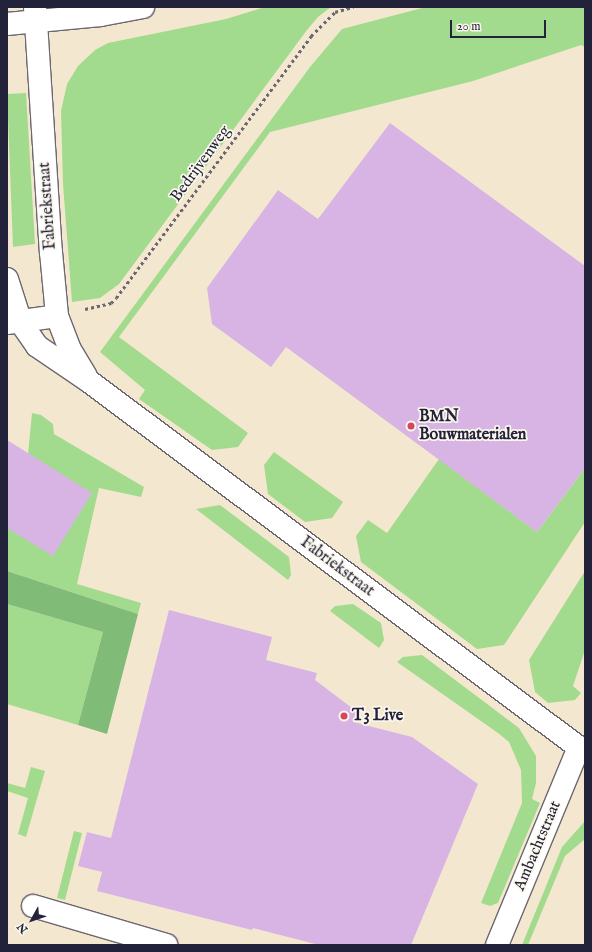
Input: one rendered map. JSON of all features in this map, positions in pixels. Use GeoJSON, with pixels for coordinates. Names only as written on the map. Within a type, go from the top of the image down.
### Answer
{"type":"FeatureCollection","features":[{"type":"Feature","properties":{"kind":"street"},"geometry":{"type":"LineString","coordinates":[[7,24],[36,14],[101,15],[144,7]]}},
{"type":"Feature","properties":{"kind":"street","name":"Fabriekstraat"},"geometry":{"type":"LineString","coordinates":[[36,14],[51,252],[57,316],[69,348],[90,382]]}},
{"type":"Feature","properties":{"kind":"street","name":"Fabriekstraat"},"geometry":{"type":"LineString","coordinates":[[7,279],[14,323],[37,346],[90,382],[582,749]]}},
{"type":"Feature","properties":{"kind":"street"},"geometry":{"type":"LineString","coordinates":[[14,323],[57,316]]}},
{"type":"Feature","properties":{"kind":"street","name":"Ambachtstraat"},"geometry":{"type":"LineString","coordinates":[[497,945],[582,749]]}},
{"type":"Feature","properties":{"kind":"street"},"geometry":{"type":"LineString","coordinates":[[33,906],[166,945]]}},
{"type":"Feature","properties":{"kind":"path","name":"Bedrijvenweg"},"geometry":{"type":"LineString","coordinates":[[57,316],[104,305],[116,298],[311,36],[335,12],[353,7]]}},
{"type":"Feature","properties":{"kind":"green space"},"geometry":{"type":"Polygon","coordinates":[[[265,7],[331,7],[318,17],[307,30],[119,284],[100,298],[72,302],[63,184],[61,111],[67,84],[78,66],[95,50],[108,43],[226,19],[265,7]]]}},
{"type":"Feature","properties":{"kind":"green space"},"geometry":{"type":"Polygon","coordinates":[[[426,7],[585,7],[585,47],[581,45],[473,81],[270,132],[119,337],[248,433],[238,447],[212,450],[139,399],[145,390],[100,352],[310,67],[342,29],[426,7]]]}},
{"type":"Feature","properties":{"kind":"green space"},"geometry":{"type":"Polygon","coordinates":[[[26,93],[35,244],[13,247],[7,94],[26,93]]]}},
{"type":"Feature","properties":{"kind":"green space"},"geometry":{"type":"Polygon","coordinates":[[[32,413],[41,415],[53,424],[54,434],[144,487],[141,497],[99,488],[77,584],[141,603],[138,614],[7,571],[7,509],[25,485],[32,413]]]}},
{"type":"Feature","properties":{"kind":"green space"},"geometry":{"type":"Polygon","coordinates":[[[274,452],[343,502],[332,518],[305,522],[268,494],[264,465],[274,452]]]}},
{"type":"Feature","properties":{"kind":"green space"},"geometry":{"type":"Polygon","coordinates":[[[439,459],[537,532],[585,468],[585,522],[504,645],[477,649],[361,562],[356,536],[368,520],[387,533],[439,459]]]}},
{"type":"Feature","properties":{"kind":"green space"},"geometry":{"type":"Polygon","coordinates":[[[220,505],[289,557],[291,575],[288,580],[196,509],[220,505]]]}},
{"type":"Feature","properties":{"kind":"green space"},"geometry":{"type":"Polygon","coordinates":[[[7,571],[138,614],[107,734],[78,725],[103,632],[7,604],[7,571]]]}},
{"type":"Feature","properties":{"kind":"green space"},"geometry":{"type":"Polygon","coordinates":[[[585,571],[585,650],[573,686],[581,693],[575,700],[548,703],[535,692],[529,660],[585,571]]]}},
{"type":"Feature","properties":{"kind":"green space"},"geometry":{"type":"Polygon","coordinates":[[[7,604],[103,632],[78,725],[7,704],[7,604]]]}},
{"type":"Feature","properties":{"kind":"green space"},"geometry":{"type":"Polygon","coordinates":[[[353,604],[381,623],[384,640],[379,648],[330,611],[335,606],[353,604]]]}},
{"type":"Feature","properties":{"kind":"green space"},"geometry":{"type":"Polygon","coordinates":[[[422,655],[519,728],[536,756],[536,783],[532,799],[540,803],[498,903],[490,906],[481,903],[522,803],[521,770],[509,742],[397,662],[403,657],[422,655]]]}},
{"type":"Feature","properties":{"kind":"green space"},"geometry":{"type":"Polygon","coordinates":[[[31,767],[45,771],[26,837],[18,834],[28,798],[7,791],[7,783],[25,788],[31,767]]]}},
{"type":"Feature","properties":{"kind":"green space"},"geometry":{"type":"Polygon","coordinates":[[[585,821],[585,839],[565,856],[528,945],[522,945],[562,847],[585,821]]]}},
{"type":"Feature","properties":{"kind":"green space"},"geometry":{"type":"Polygon","coordinates":[[[74,831],[82,833],[65,900],[57,898],[74,831]]]}},
{"type":"Feature","properties":{"kind":"building"},"geometry":{"type":"Polygon","coordinates":[[[390,123],[585,266],[585,468],[537,532],[286,347],[271,367],[212,324],[207,288],[278,190],[318,219],[390,123]]]}},
{"type":"Feature","properties":{"kind":"building"},"geometry":{"type":"Polygon","coordinates":[[[7,440],[92,493],[53,556],[7,528],[7,440]]]}},
{"type":"Feature","properties":{"kind":"building"},"geometry":{"type":"Polygon","coordinates":[[[169,610],[272,637],[266,660],[317,673],[315,680],[356,711],[353,722],[412,737],[478,784],[411,945],[319,945],[253,928],[252,930],[97,891],[102,872],[78,866],[87,832],[111,838],[169,610]]]}},
{"type":"Feature","properties":{"kind":"place","name":"BMN Bouwmaterialen"},"geometry":{"type":"Point","coordinates":[411,426]}},
{"type":"Feature","properties":{"kind":"place","name":"T3 Live"},"geometry":{"type":"Point","coordinates":[344,716]}}]}
